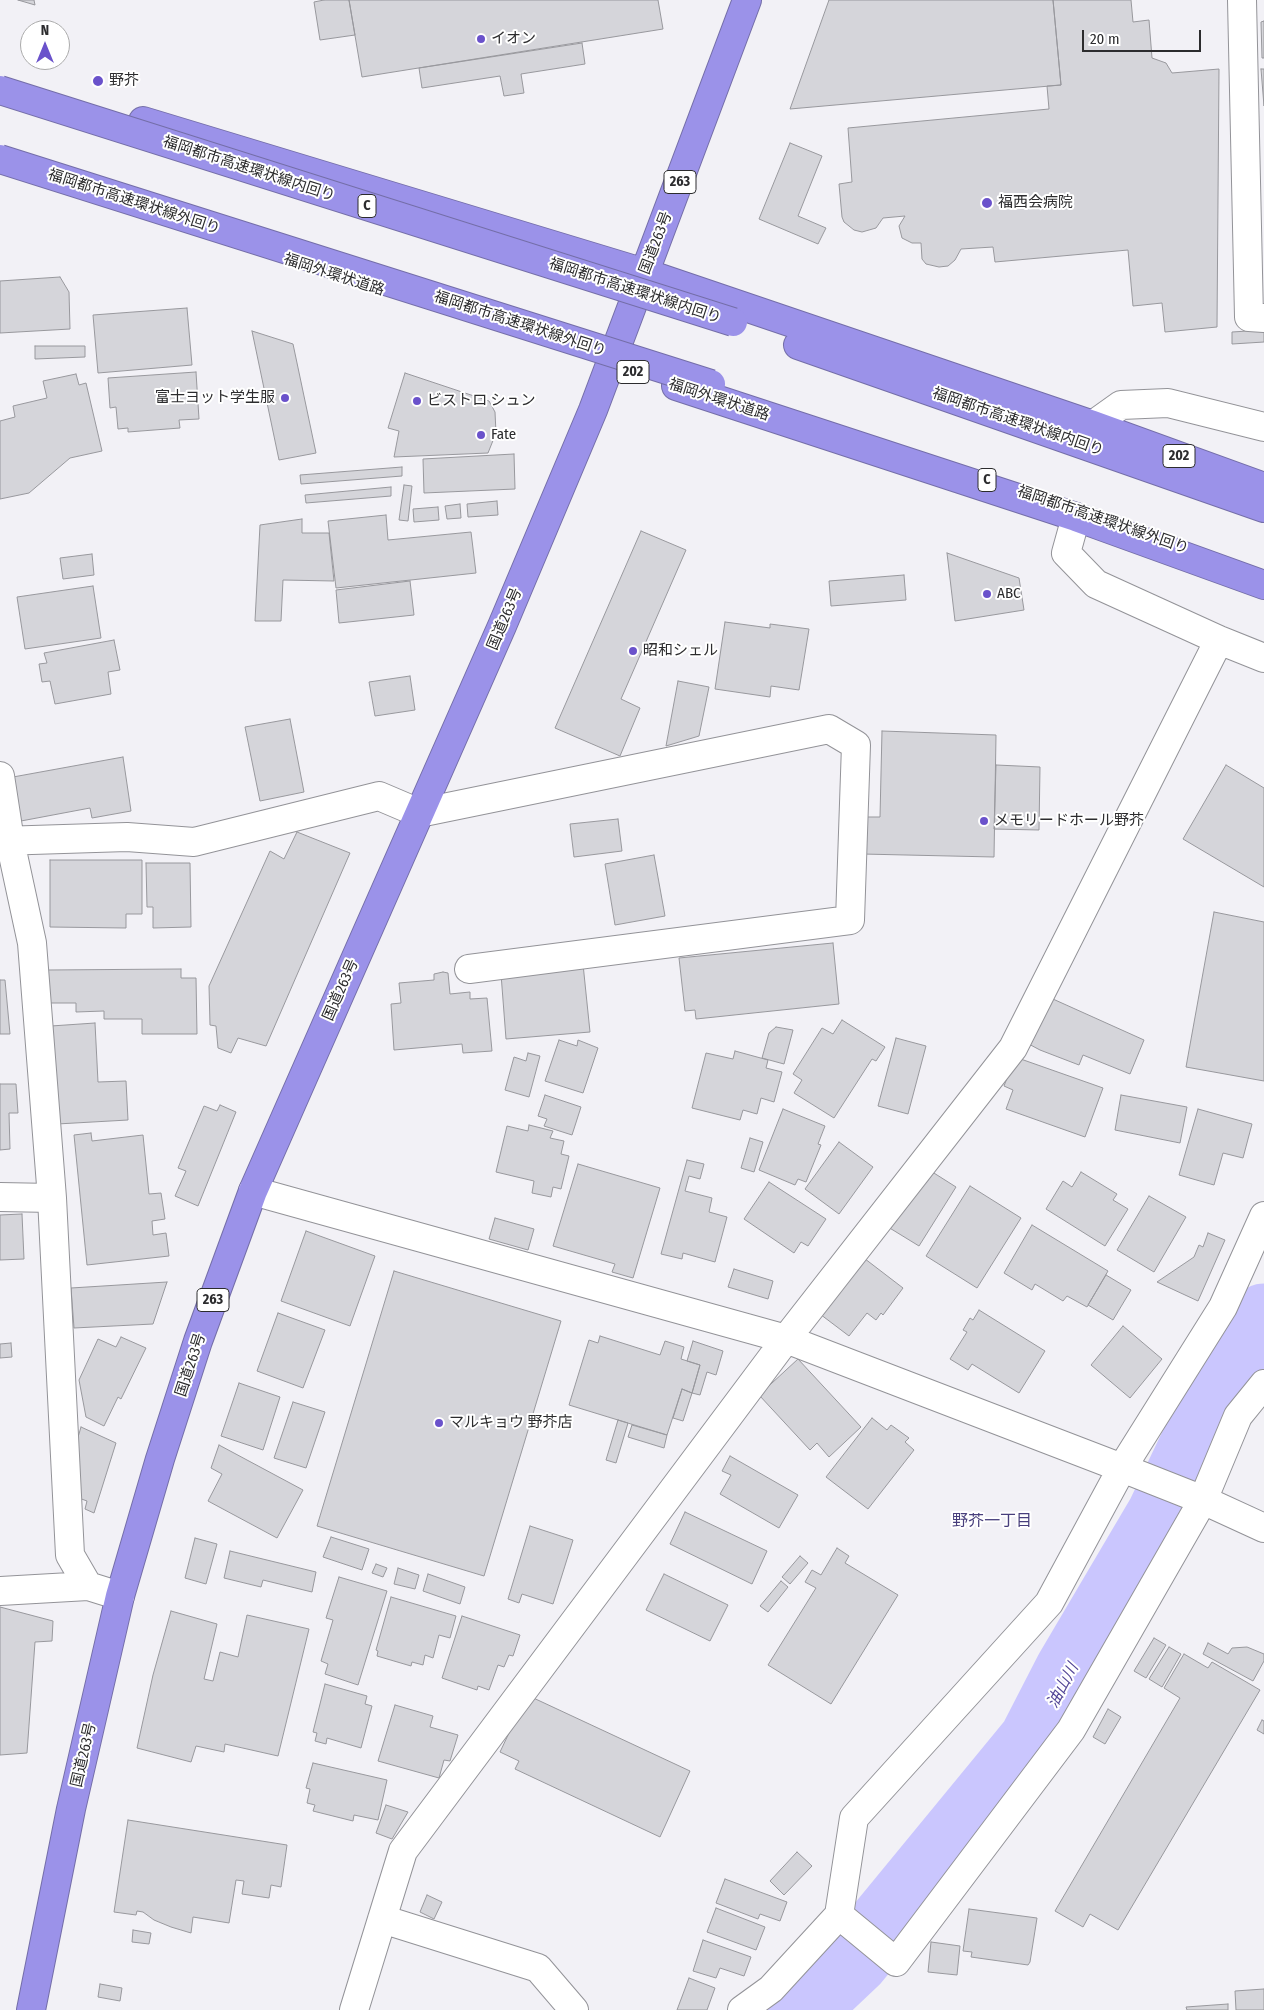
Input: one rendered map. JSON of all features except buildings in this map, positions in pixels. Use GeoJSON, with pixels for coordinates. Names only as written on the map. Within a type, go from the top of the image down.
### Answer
{"type":"FeatureCollection","features":[{"type":"Feature","properties":{"kind":"highway","name":"国道263号"},"geometry":{"type":"LineString","coordinates":[[37,2009],[71,1809],[120,1596],[160,1459],[195,1350],[253,1191],[502,626],[593,410],[747,0]]}},
{"type":"Feature","properties":{"kind":"highway","name":"202"},"geometry":{"type":"LineString","coordinates":[[0,78],[645,273],[1093,425],[1264,487]]}},
{"type":"Feature","properties":{"kind":"highway","name":"福岡都市高速環状線内回り"},"geometry":{"type":"LineString","coordinates":[[0,90],[733,322],[1264,508]]}},
{"type":"Feature","properties":{"kind":"highway","name":"福岡都市高速環状線外回り"},"geometry":{"type":"LineString","coordinates":[[0,159],[711,384],[1264,576]]}},
{"type":"Feature","properties":{"kind":"highway","name":"福岡外環状道路"},"geometry":{"type":"LineString","coordinates":[[0,166],[1076,518],[1264,585]]}},
{"type":"Feature","properties":{"kind":"street"},"geometry":{"type":"LineString","coordinates":[[1242,0],[1249,317],[1264,318]]}},
{"type":"Feature","properties":{"kind":"street"},"geometry":{"type":"LineString","coordinates":[[1093,425],[1121,405],[1168,403],[1264,427]]}},
{"type":"Feature","properties":{"kind":"street"},"geometry":{"type":"LineString","coordinates":[[1076,518],[1066,553],[1096,584],[1219,640],[1264,658]]}},
{"type":"Feature","properties":{"kind":"street"},"geometry":{"type":"LineString","coordinates":[[354,2010],[403,1850],[786,1339],[1013,1048],[1219,640]]}},
{"type":"Feature","properties":{"kind":"street"},"geometry":{"type":"LineString","coordinates":[[5,841],[127,837],[194,842],[379,796],[419,813],[829,729],[856,745],[850,920],[468,970]]}},
{"type":"Feature","properties":{"kind":"street"},"geometry":{"type":"LineString","coordinates":[[0,776],[5,841],[32,943],[52,1198],[70,1555],[88,1586]]}},
{"type":"Feature","properties":{"kind":"street"},"geometry":{"type":"LineString","coordinates":[[253,1191],[786,1339],[1203,1500],[1264,1528]]}},
{"type":"Feature","properties":{"kind":"street"},"geometry":{"type":"LineString","coordinates":[[0,1197],[52,1198]]}},
{"type":"Feature","properties":{"kind":"street"},"geometry":{"type":"LineString","coordinates":[[742,2010],[771,1989],[839,1916],[854,1818],[1049,1603],[1122,1468],[1223,1307],[1264,1216]]}},
{"type":"Feature","properties":{"kind":"street"},"geometry":{"type":"LineString","coordinates":[[839,1916],[896,1962],[1071,1730],[1203,1500],[1238,1416],[1264,1384]]}},
{"type":"Feature","properties":{"kind":"street"},"geometry":{"type":"LineString","coordinates":[[0,1591],[88,1586],[120,1596]]}},
{"type":"Feature","properties":{"kind":"street"},"geometry":{"type":"LineString","coordinates":[[382,1919],[538,1968],[574,2010]]}},
{"type":"Feature","properties":{"kind":"waterway","name":"油山川"},"geometry":{"type":"LineString","coordinates":[[801,2010],[854,1960],[1034,1741],[1070,1671],[1162,1515],[1229,1374],[1264,1319]]}},
{"type":"Feature","properties":{"kind":"place","name":"イオン"},"geometry":{"type":"Point","coordinates":[481,39]}},
{"type":"Feature","properties":{"kind":"place","name":"野芥"},"geometry":{"type":"Point","coordinates":[98,81]}},
{"type":"Feature","properties":{"kind":"place","name":"福西会病院"},"geometry":{"type":"Point","coordinates":[987,203]}},
{"type":"Feature","properties":{"kind":"place","name":"富士ヨット学生服"},"geometry":{"type":"Point","coordinates":[285,398]}},
{"type":"Feature","properties":{"kind":"place","name":"ビストロ シュン"},"geometry":{"type":"Point","coordinates":[417,401]}},
{"type":"Feature","properties":{"kind":"place","name":"Fate"},"geometry":{"type":"Point","coordinates":[481,435]}},
{"type":"Feature","properties":{"kind":"place","name":"ABC"},"geometry":{"type":"Point","coordinates":[987,594]}},
{"type":"Feature","properties":{"kind":"place","name":"昭和シェル"},"geometry":{"type":"Point","coordinates":[633,651]}},
{"type":"Feature","properties":{"kind":"place","name":"メモリードホール野芥"},"geometry":{"type":"Point","coordinates":[984,821]}},
{"type":"Feature","properties":{"kind":"place","name":"マルキョウ 野芥店"},"geometry":{"type":"Point","coordinates":[439,1423]}},
{"type":"Feature","properties":{"kind":"district","name":"野芥一丁目"},"geometry":{"type":"Point","coordinates":[992,1522]}}]}
